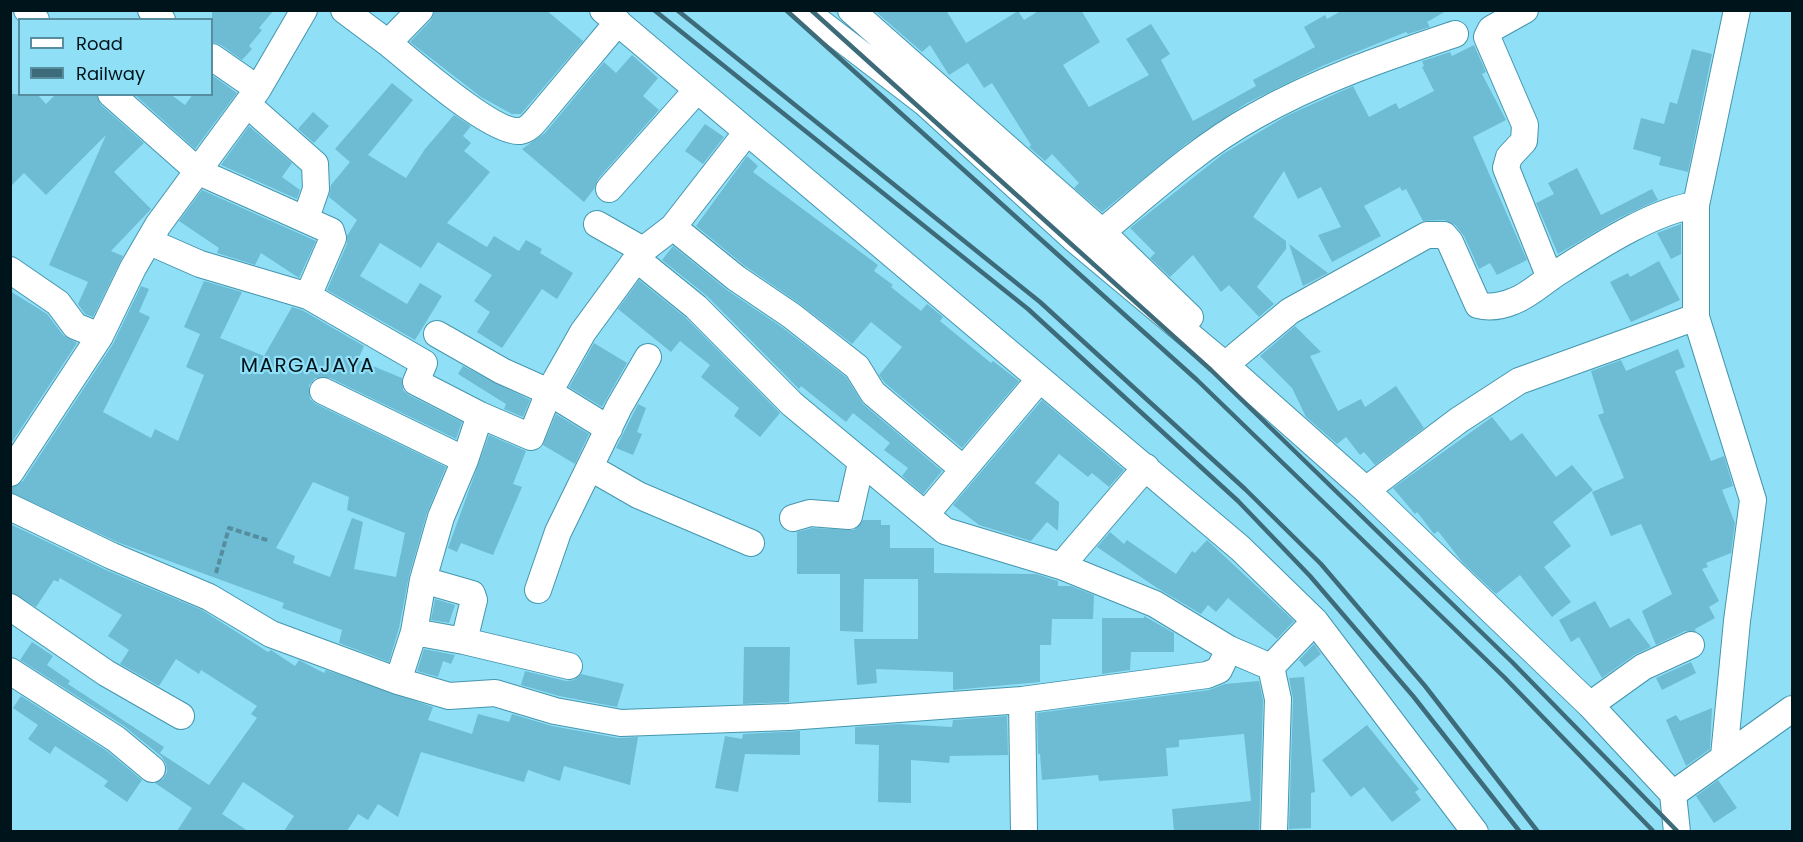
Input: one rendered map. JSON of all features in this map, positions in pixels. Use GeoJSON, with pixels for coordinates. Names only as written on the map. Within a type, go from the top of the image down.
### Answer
{"type":"FeatureCollection","features":[{"type":"Feature","properties":{"kind":"street"},"geometry":{"type":"LineString","coordinates":[[10,473],[100,336],[133,268],[158,225],[253,97],[304,10]]}},
{"type":"Feature","properties":{"kind":"street"},"geometry":{"type":"LineString","coordinates":[[344,10],[480,115],[509,129],[520,131],[530,127],[535,121],[610,16],[1039,380],[1146,467],[1240,549],[1315,621],[1475,831]]}},
{"type":"Feature","properties":{"kind":"street"},"geometry":{"type":"LineString","coordinates":[[388,43],[420,10]]}},
{"type":"Feature","properties":{"kind":"street"},"geometry":{"type":"LineString","coordinates":[[804,10],[925,103],[1073,238],[1230,362]]}},
{"type":"Feature","properties":{"kind":"street"},"geometry":{"type":"LineString","coordinates":[[851,10],[1102,232],[1230,362],[1590,705],[1673,794],[1677,831]]}},
{"type":"Feature","properties":{"kind":"street"},"geometry":{"type":"LineString","coordinates":[[1724,756],[1737,621],[1753,500],[1696,317],[1696,205],[1737,10]]}},
{"type":"Feature","properties":{"kind":"street"},"geometry":{"type":"LineString","coordinates":[[1515,12],[1491,29],[1487,37],[1524,126],[1524,141],[1509,157],[1506,168],[1550,278]]}},
{"type":"Feature","properties":{"kind":"street"},"geometry":{"type":"LineString","coordinates":[[1102,232],[1183,166],[1256,115],[1365,64],[1455,34]]}},
{"type":"Feature","properties":{"kind":"street"},"geometry":{"type":"LineString","coordinates":[[213,58],[315,164],[316,189],[306,218]]}},
{"type":"Feature","properties":{"kind":"street"},"geometry":{"type":"LineString","coordinates":[[609,189],[697,90]]}},
{"type":"Feature","properties":{"kind":"street"},"geometry":{"type":"LineString","coordinates":[[113,96],[199,172],[331,231],[333,238],[308,296]]}},
{"type":"Feature","properties":{"kind":"street"},"geometry":{"type":"LineString","coordinates":[[150,242],[200,264],[308,296],[424,363],[416,382],[480,415],[531,437],[549,392],[583,332],[640,255],[673,226],[747,132]]}},
{"type":"Feature","properties":{"kind":"street"},"geometry":{"type":"LineString","coordinates":[[1230,362],[1290,311],[1427,235],[1444,235],[1450,242],[1478,305],[1488,308],[1515,301],[1658,215],[1676,208],[1696,205]]}},
{"type":"Feature","properties":{"kind":"street"},"geometry":{"type":"LineString","coordinates":[[597,224],[640,255],[696,307],[792,404],[945,531],[1061,566],[1155,604],[1229,649],[1271,667]]}},
{"type":"Feature","properties":{"kind":"street"},"geometry":{"type":"LineString","coordinates":[[673,226],[736,278],[792,316],[857,367],[873,393],[963,469]]}},
{"type":"Feature","properties":{"kind":"street"},"geometry":{"type":"LineString","coordinates":[[10,270],[58,303],[75,326],[100,336]]}},
{"type":"Feature","properties":{"kind":"street"},"geometry":{"type":"LineString","coordinates":[[1366,490],[1459,420],[1519,381],[1696,317]]}},
{"type":"Feature","properties":{"kind":"street"},"geometry":{"type":"LineString","coordinates":[[437,334],[502,371],[549,392],[609,429]]}},
{"type":"Feature","properties":{"kind":"street"},"geometry":{"type":"LineString","coordinates":[[538,590],[558,532],[591,468],[619,406],[648,357]]}},
{"type":"Feature","properties":{"kind":"street"},"geometry":{"type":"LineString","coordinates":[[926,514],[1039,380]]}},
{"type":"Feature","properties":{"kind":"street"},"geometry":{"type":"LineString","coordinates":[[322,391],[465,460]]}},
{"type":"Feature","properties":{"kind":"street"},"geometry":{"type":"LineString","coordinates":[[398,681],[414,632],[423,580],[441,517],[465,460],[480,415]]}},
{"type":"Feature","properties":{"kind":"street"},"geometry":{"type":"LineString","coordinates":[[793,518],[810,513],[849,516],[861,463]]}},
{"type":"Feature","properties":{"kind":"street"},"geometry":{"type":"LineString","coordinates":[[1061,566],[1146,467]]}},
{"type":"Feature","properties":{"kind":"street"},"geometry":{"type":"LineString","coordinates":[[591,468],[638,495],[751,543]]}},
{"type":"Feature","properties":{"kind":"street"},"geometry":{"type":"LineString","coordinates":[[10,507],[112,556],[209,597],[271,634],[398,681],[449,696],[495,693],[555,711],[621,723],[788,717],[1022,700],[1207,675],[1219,670],[1229,649]]}},
{"type":"Feature","properties":{"kind":"street"},"geometry":{"type":"LineString","coordinates":[[423,580],[472,594],[474,600],[464,641]]}},
{"type":"Feature","properties":{"kind":"street"},"geometry":{"type":"LineString","coordinates":[[10,607],[106,672],[182,716]]}},
{"type":"Feature","properties":{"kind":"street"},"geometry":{"type":"LineString","coordinates":[[1271,667],[1315,621]]}},
{"type":"Feature","properties":{"kind":"street"},"geometry":{"type":"LineString","coordinates":[[414,632],[464,641],[569,666]]}},
{"type":"Feature","properties":{"kind":"street"},"geometry":{"type":"LineString","coordinates":[[1590,705],[1643,668],[1691,645]]}},
{"type":"Feature","properties":{"kind":"street"},"geometry":{"type":"LineString","coordinates":[[1271,667],[1278,699],[1274,831]]}},
{"type":"Feature","properties":{"kind":"street"},"geometry":{"type":"LineString","coordinates":[[10,671],[116,739],[152,769]]}},
{"type":"Feature","properties":{"kind":"street"},"geometry":{"type":"LineString","coordinates":[[1022,700],[1024,831]]}},
{"type":"Feature","properties":{"kind":"street"},"geometry":{"type":"LineString","coordinates":[[1673,794],[1792,709]]}},
{"type":"Feature","properties":{"kind":"path"},"geometry":{"type":"LineString","coordinates":[[209,597],[230,528],[270,541]]}},
{"type":"Feature","properties":{"kind":"building"},"geometry":{"type":"Polygon","coordinates":[[[212,10],[274,10],[259,28],[262,30],[249,46],[252,49],[242,60],[221,45],[213,42],[212,10]]]}},
{"type":"Feature","properties":{"kind":"building"},"geometry":{"type":"Polygon","coordinates":[[[435,10],[546,10],[583,41],[521,114],[512,114],[481,97],[410,42],[431,20],[435,10]]]}},
{"type":"Feature","properties":{"kind":"building"},"geometry":{"type":"Polygon","coordinates":[[[874,10],[946,10],[966,43],[1018,11],[1024,20],[1040,10],[1081,10],[1100,42],[1063,65],[1089,107],[1149,75],[1126,39],[1151,24],[1170,54],[1161,60],[1193,121],[1256,86],[1253,80],[1315,47],[1304,27],[1325,15],[1327,19],[1343,10],[1448,10],[1427,22],[1430,27],[1408,34],[1406,32],[1322,66],[1247,103],[1186,144],[1102,212],[1074,188],[1079,183],[1052,154],[1045,161],[1029,147],[1031,145],[992,83],[984,88],[968,63],[949,75],[930,45],[922,52],[874,10]]]}},
{"type":"Feature","properties":{"kind":"building"},"geometry":{"type":"Polygon","coordinates":[[[1474,45],[1486,72],[1482,74],[1506,120],[1473,137],[1527,260],[1497,275],[1490,263],[1479,269],[1464,236],[1455,225],[1444,220],[1423,221],[1406,189],[1402,191],[1400,187],[1364,206],[1381,236],[1332,262],[1318,235],[1341,227],[1321,187],[1298,199],[1284,171],[1253,217],[1286,241],[1286,249],[1257,287],[1274,304],[1259,317],[1229,285],[1221,292],[1193,255],[1170,277],[1150,258],[1155,253],[1130,228],[1223,154],[1286,116],[1353,86],[1369,117],[1396,103],[1399,109],[1434,91],[1422,67],[1424,66],[1422,61],[1450,52],[1452,56],[1474,45]]]}},
{"type":"Feature","properties":{"kind":"building"},"geometry":{"type":"Polygon","coordinates":[[[1692,49],[1712,54],[1688,172],[1659,165],[1661,157],[1633,149],[1641,118],[1664,124],[1670,102],[1677,104],[1692,49]]]}},
{"type":"Feature","properties":{"kind":"building"},"geometry":{"type":"Polygon","coordinates":[[[632,55],[658,78],[643,96],[659,110],[598,179],[584,202],[522,149],[545,133],[604,62],[616,73],[632,55]]]}},
{"type":"Feature","properties":{"kind":"building"},"geometry":{"type":"Polygon","coordinates":[[[213,76],[237,93],[195,149],[136,96],[173,96],[185,105],[192,96],[213,96],[213,76]]]}},
{"type":"Feature","properties":{"kind":"building"},"geometry":{"type":"Polygon","coordinates":[[[392,83],[413,100],[368,155],[406,178],[425,149],[454,115],[471,126],[463,136],[471,143],[464,151],[490,172],[447,223],[487,247],[494,236],[519,251],[526,240],[542,249],[540,253],[573,273],[557,299],[542,289],[502,348],[477,332],[490,312],[474,301],[492,275],[438,242],[421,268],[380,243],[360,276],[407,304],[420,283],[442,296],[415,340],[327,290],[347,244],[347,236],[357,220],[329,197],[331,185],[350,162],[335,149],[392,83]]]}},
{"type":"Feature","properties":{"kind":"building"},"geometry":{"type":"Polygon","coordinates":[[[10,94],[39,96],[46,104],[54,96],[97,96],[101,105],[144,143],[114,172],[151,209],[111,251],[123,256],[93,317],[85,314],[78,304],[88,282],[49,265],[106,135],[46,195],[24,173],[10,187],[10,94]]]}},
{"type":"Feature","properties":{"kind":"building"},"geometry":{"type":"Polygon","coordinates":[[[313,112],[329,126],[314,143],[298,129],[313,112]]]}},
{"type":"Feature","properties":{"kind":"building"},"geometry":{"type":"Polygon","coordinates":[[[705,124],[724,137],[703,164],[685,151],[705,124]]]}},
{"type":"Feature","properties":{"kind":"building"},"geometry":{"type":"Polygon","coordinates":[[[249,126],[292,163],[282,177],[300,190],[297,199],[221,165],[249,126]]]}},
{"type":"Feature","properties":{"kind":"building"},"geometry":{"type":"Polygon","coordinates":[[[747,156],[758,166],[753,172],[878,265],[874,271],[893,285],[891,287],[921,311],[927,304],[943,317],[940,321],[991,363],[993,361],[1019,381],[962,448],[885,383],[879,375],[902,347],[871,322],[852,344],[745,266],[696,226],[747,156]]]}},
{"type":"Feature","properties":{"kind":"building"},"geometry":{"type":"Polygon","coordinates":[[[1577,168],[1601,215],[1652,189],[1658,200],[1619,218],[1558,254],[1536,203],[1554,194],[1548,183],[1577,168]]]}},
{"type":"Feature","properties":{"kind":"building"},"geometry":{"type":"Polygon","coordinates":[[[202,190],[316,241],[299,278],[261,253],[255,265],[217,253],[219,248],[179,221],[202,190]]]}},
{"type":"Feature","properties":{"kind":"building"},"geometry":{"type":"Polygon","coordinates":[[[1681,224],[1681,254],[1671,259],[1657,233],[1681,224]]]}},
{"type":"Feature","properties":{"kind":"building"},"geometry":{"type":"Polygon","coordinates":[[[1289,244],[1328,273],[1303,286],[1289,244]]]}},
{"type":"Feature","properties":{"kind":"building"},"geometry":{"type":"Polygon","coordinates":[[[673,246],[727,290],[783,328],[846,377],[863,404],[942,471],[923,494],[902,476],[908,468],[884,450],[890,443],[853,413],[846,422],[801,386],[799,389],[707,296],[662,260],[673,246]]]}},
{"type":"Feature","properties":{"kind":"building"},"geometry":{"type":"Polygon","coordinates":[[[1659,261],[1680,300],[1631,322],[1610,282],[1628,273],[1630,277],[1659,261]]]}},
{"type":"Feature","properties":{"kind":"building"},"geometry":{"type":"Polygon","coordinates":[[[639,280],[686,318],[780,413],[760,437],[734,416],[739,408],[701,377],[710,365],[680,341],[671,352],[618,309],[639,280]]]}},
{"type":"Feature","properties":{"kind":"building"},"geometry":{"type":"Polygon","coordinates":[[[204,281],[242,292],[220,338],[264,356],[292,307],[302,310],[364,346],[358,360],[402,378],[403,390],[409,395],[462,422],[456,439],[330,378],[315,378],[309,385],[310,399],[316,404],[446,467],[427,513],[409,576],[399,628],[389,662],[339,643],[342,630],[282,608],[284,603],[117,542],[10,492],[10,488],[23,481],[113,344],[141,286],[149,289],[139,312],[150,317],[103,412],[151,438],[155,429],[178,441],[204,375],[186,367],[200,334],[184,327],[204,281]],[[313,482],[276,548],[295,556],[293,563],[330,577],[352,518],[363,522],[354,569],[396,577],[405,533],[347,510],[349,497],[313,482]]]}},
{"type":"Feature","properties":{"kind":"building"},"geometry":{"type":"Polygon","coordinates":[[[10,291],[47,314],[63,335],[77,343],[10,445],[10,291]]]}},
{"type":"Feature","properties":{"kind":"building"},"geometry":{"type":"Polygon","coordinates":[[[1295,326],[1321,352],[1310,356],[1338,411],[1361,399],[1365,407],[1396,386],[1424,428],[1375,465],[1364,452],[1360,455],[1346,437],[1337,444],[1306,417],[1292,388],[1260,356],[1295,326]]]}},
{"type":"Feature","properties":{"kind":"building"},"geometry":{"type":"Polygon","coordinates":[[[594,343],[627,363],[602,407],[569,387],[594,343]]]}},
{"type":"Feature","properties":{"kind":"building"},"geometry":{"type":"Polygon","coordinates":[[[1678,349],[1685,367],[1675,371],[1711,461],[1724,456],[1733,486],[1722,490],[1735,523],[1731,553],[1706,563],[1708,567],[1702,569],[1719,601],[1709,607],[1715,618],[1695,629],[1696,632],[1685,631],[1656,645],[1642,611],[1672,594],[1641,524],[1611,536],[1592,492],[1624,478],[1598,415],[1604,413],[1591,371],[1621,360],[1626,371],[1678,349]]]}},
{"type":"Feature","properties":{"kind":"building"},"geometry":{"type":"Polygon","coordinates":[[[463,366],[530,400],[523,417],[504,409],[506,404],[458,374],[463,366]]]}},
{"type":"Feature","properties":{"kind":"building"},"geometry":{"type":"Polygon","coordinates":[[[1042,400],[1124,470],[1109,487],[1092,473],[1088,477],[1059,454],[1035,483],[1059,502],[1058,531],[1047,522],[1031,541],[979,525],[953,505],[1042,400]]]}},
{"type":"Feature","properties":{"kind":"building"},"geometry":{"type":"Polygon","coordinates":[[[638,404],[646,408],[637,432],[642,434],[633,455],[616,448],[638,404]]]}},
{"type":"Feature","properties":{"kind":"building"},"geometry":{"type":"Polygon","coordinates":[[[556,414],[589,434],[575,464],[543,445],[556,414]]]}},
{"type":"Feature","properties":{"kind":"building"},"geometry":{"type":"Polygon","coordinates":[[[1492,417],[1511,441],[1522,433],[1556,477],[1572,465],[1593,490],[1553,522],[1571,546],[1544,567],[1571,602],[1552,617],[1520,575],[1496,594],[1463,563],[1438,531],[1434,534],[1417,512],[1415,514],[1393,488],[1492,417]]]}},
{"type":"Feature","properties":{"kind":"building"},"geometry":{"type":"Polygon","coordinates":[[[489,435],[526,451],[513,484],[522,487],[493,555],[461,543],[457,552],[448,548],[489,435]]]}},
{"type":"Feature","properties":{"kind":"building"},"geometry":{"type":"Polygon","coordinates":[[[863,520],[881,520],[881,525],[890,525],[890,548],[934,548],[934,573],[1036,574],[1058,581],[1058,586],[1071,586],[1094,595],[1093,619],[1052,619],[1051,645],[1040,645],[1040,682],[953,690],[953,672],[876,669],[877,683],[857,685],[854,639],[918,639],[918,579],[864,579],[863,632],[840,631],[840,574],[797,574],[797,532],[812,528],[854,530],[863,520]]]}},
{"type":"Feature","properties":{"kind":"building"},"geometry":{"type":"Polygon","coordinates":[[[10,524],[106,570],[202,610],[268,652],[271,650],[295,666],[299,660],[324,673],[326,670],[433,707],[428,720],[472,734],[478,714],[509,722],[512,714],[552,726],[618,738],[638,737],[630,785],[564,766],[560,781],[528,770],[524,782],[421,752],[398,817],[378,804],[368,820],[358,814],[347,831],[284,831],[294,816],[243,782],[222,814],[248,831],[177,831],[192,808],[155,783],[163,779],[167,772],[162,757],[124,726],[20,660],[32,642],[53,656],[47,665],[70,681],[68,684],[164,747],[160,753],[209,785],[257,718],[251,714],[257,706],[201,670],[199,674],[176,659],[159,686],[120,664],[129,650],[108,636],[122,615],[60,578],[58,582],[54,580],[36,607],[10,592],[10,524]]]}},
{"type":"Feature","properties":{"kind":"building"},"geometry":{"type":"Polygon","coordinates":[[[1110,532],[1124,544],[1127,540],[1176,574],[1192,551],[1195,553],[1207,540],[1294,621],[1277,639],[1228,598],[1216,612],[1208,605],[1201,614],[1157,588],[1097,547],[1110,532]]]}},
{"type":"Feature","properties":{"kind":"building"},"geometry":{"type":"Polygon","coordinates":[[[435,599],[455,605],[449,623],[431,620],[435,599]]]}},
{"type":"Feature","properties":{"kind":"building"},"geometry":{"type":"Polygon","coordinates":[[[1595,601],[1610,628],[1629,618],[1651,647],[1634,655],[1602,678],[1579,637],[1571,642],[1559,620],[1595,601]]]}},
{"type":"Feature","properties":{"kind":"building"},"geometry":{"type":"Polygon","coordinates":[[[1144,616],[1174,633],[1174,652],[1131,652],[1130,670],[1102,674],[1102,618],[1144,618],[1144,616]]]}},
{"type":"Feature","properties":{"kind":"building"},"geometry":{"type":"Polygon","coordinates":[[[1314,644],[1321,654],[1305,667],[1299,660],[1314,644]]]}},
{"type":"Feature","properties":{"kind":"building"},"geometry":{"type":"Polygon","coordinates":[[[744,647],[790,647],[789,702],[743,704],[744,647]]]}},
{"type":"Feature","properties":{"kind":"building"},"geometry":{"type":"Polygon","coordinates":[[[424,649],[455,655],[451,664],[443,661],[438,677],[417,671],[424,649]]]}},
{"type":"Feature","properties":{"kind":"building"},"geometry":{"type":"Polygon","coordinates":[[[1691,662],[1696,673],[1662,690],[1656,678],[1691,662]]]}},
{"type":"Feature","properties":{"kind":"building"},"geometry":{"type":"Polygon","coordinates":[[[525,671],[566,681],[574,680],[581,674],[624,684],[617,707],[559,696],[521,685],[525,671]]]}},
{"type":"Feature","properties":{"kind":"building"},"geometry":{"type":"Polygon","coordinates":[[[1304,677],[1315,792],[1311,793],[1311,828],[1289,829],[1293,699],[1289,678],[1304,677]]]}},
{"type":"Feature","properties":{"kind":"building"},"geometry":{"type":"Polygon","coordinates":[[[1259,681],[1263,700],[1259,831],[1174,831],[1172,809],[1251,801],[1244,734],[1179,740],[1179,747],[1166,748],[1168,776],[1099,781],[1098,775],[1042,780],[1040,754],[1038,754],[1037,713],[1209,690],[1225,684],[1259,681]]]}},
{"type":"Feature","properties":{"kind":"building"},"geometry":{"type":"Polygon","coordinates":[[[21,696],[107,751],[142,780],[127,802],[104,786],[108,781],[55,746],[50,754],[28,739],[38,725],[13,708],[21,696]]]}},
{"type":"Feature","properties":{"kind":"building"},"geometry":{"type":"Polygon","coordinates":[[[1712,708],[1710,749],[1686,766],[1666,720],[1676,715],[1680,721],[1712,708]]]}},
{"type":"Feature","properties":{"kind":"building"},"geometry":{"type":"Polygon","coordinates":[[[1007,716],[1008,755],[950,756],[949,763],[911,760],[911,803],[878,802],[879,745],[855,744],[855,727],[899,724],[952,727],[953,720],[1007,716]]]}},
{"type":"Feature","properties":{"kind":"building"},"geometry":{"type":"Polygon","coordinates":[[[1367,725],[1419,789],[1415,792],[1421,800],[1392,822],[1364,787],[1351,797],[1322,760],[1367,725]]]}},
{"type":"Feature","properties":{"kind":"building"},"geometry":{"type":"Polygon","coordinates":[[[800,731],[800,755],[745,754],[738,792],[715,788],[725,736],[742,739],[743,734],[800,731]]]}},
{"type":"Feature","properties":{"kind":"building"},"geometry":{"type":"Polygon","coordinates":[[[1718,780],[1737,808],[1714,823],[1696,796],[1718,780]]]}},
{"type":"Feature","properties":{"kind":"railway"},"geometry":{"type":"LineString","coordinates":[[654,10],[1028,309],[1238,501],[1310,576],[1413,696],[1520,832]]}},
{"type":"Feature","properties":{"kind":"railway"},"geometry":{"type":"LineString","coordinates":[[677,10],[1040,302],[1245,489],[1321,564],[1425,686],[1538,832]]}},
{"type":"Feature","properties":{"kind":"railway"},"geometry":{"type":"LineString","coordinates":[[786,10],[1197,380],[1504,677],[1654,832]]}},
{"type":"Feature","properties":{"kind":"railway"},"geometry":{"type":"LineString","coordinates":[[811,10],[1211,370],[1512,662],[1678,832]]}},
{"type":"Feature","properties":{"kind":"district","name":"MARGAJAYA"},"geometry":{"type":"Point","coordinates":[308,367]}}]}
